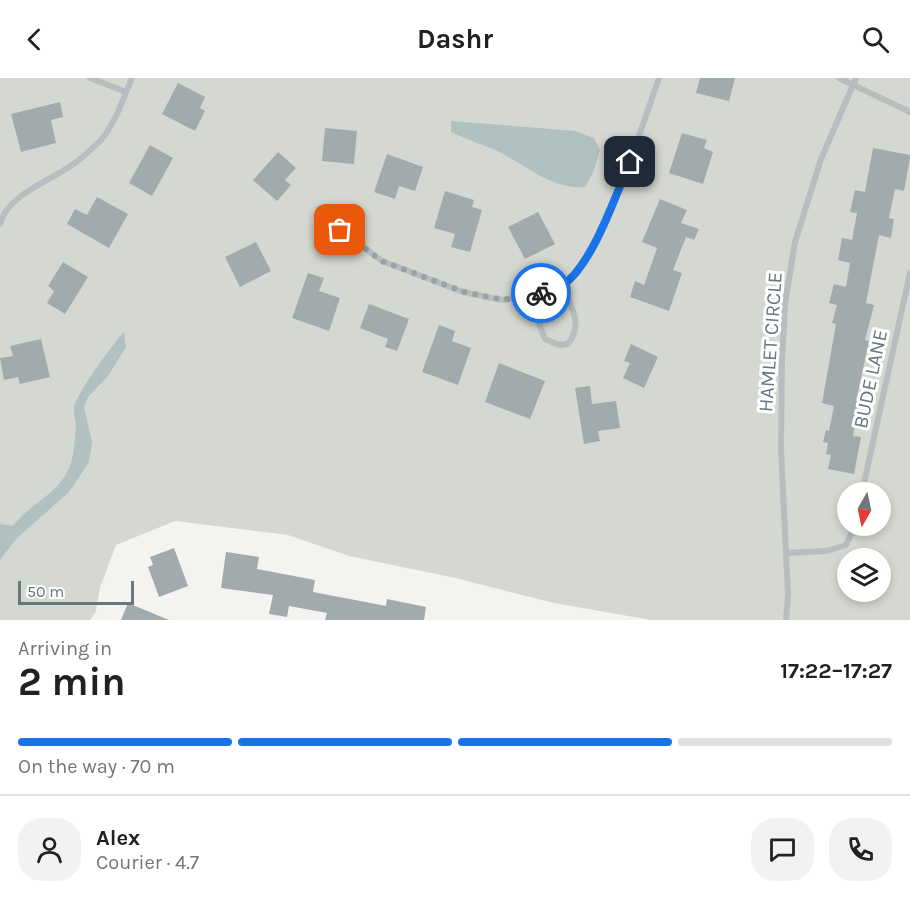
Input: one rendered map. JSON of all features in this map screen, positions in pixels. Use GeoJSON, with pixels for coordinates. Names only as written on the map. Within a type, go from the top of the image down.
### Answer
{"type":"FeatureCollection","features":[{"type":"Feature","properties":{"kind":"street"},"geometry":{"type":"LineString","coordinates":[[90,78],[126,92]]}},
{"type":"Feature","properties":{"kind":"street"},"geometry":{"type":"LineString","coordinates":[[0,224],[3,214],[33,187],[70,167],[100,140],[117,115],[132,78]]}},
{"type":"Feature","properties":{"kind":"street"},"geometry":{"type":"LineString","coordinates":[[340,230],[382,261],[464,292],[503,300],[528,296],[562,286],[577,271],[597,237],[630,162],[659,78]]}},
{"type":"Feature","properties":{"kind":"street"},"geometry":{"type":"LineString","coordinates":[[839,78],[910,112]]}},
{"type":"Feature","properties":{"kind":"street","name":"HAMLET CIRCLE"},"geometry":{"type":"LineString","coordinates":[[786,620],[788,595],[781,449],[785,304],[795,242],[821,159],[856,78]]}},
{"type":"Feature","properties":{"kind":"street","name":"BUDE LANE"},"geometry":{"type":"LineString","coordinates":[[864,482],[910,273]]}},
{"type":"Feature","properties":{"kind":"street"},"geometry":{"type":"LineString","coordinates":[[528,296],[545,339],[559,345],[568,344],[576,334],[577,324],[562,286]]}},
{"type":"Feature","properties":{"kind":"street"},"geometry":{"type":"LineString","coordinates":[[786,553],[827,551],[846,544],[850,536]]}},
{"type":"Feature","properties":{"kind":"shaded area"},"geometry":{"type":"Polygon","coordinates":[[[0,78],[910,78],[910,620],[651,620],[554,603],[455,578],[349,556],[288,535],[175,521],[116,545],[100,587],[96,611],[90,620],[0,620],[0,78]]]}},
{"type":"Feature","properties":{"kind":"shaded area"},"geometry":{"type":"Polygon","coordinates":[[[451,121],[575,131],[594,138],[600,150],[593,173],[585,187],[561,185],[538,175],[506,155],[451,132],[451,121]]]}},
{"type":"Feature","properties":{"kind":"shaded area"},"geometry":{"type":"Polygon","coordinates":[[[124,332],[126,347],[108,376],[88,397],[84,407],[92,442],[89,462],[69,492],[17,538],[0,560],[0,524],[13,526],[53,490],[66,474],[74,450],[76,402],[96,369],[124,332]]]}},
{"type":"Feature","properties":{"kind":"building"},"geometry":{"type":"Polygon","coordinates":[[[700,78],[735,78],[729,101],[696,93],[700,78]]]}},
{"type":"Feature","properties":{"kind":"building"},"geometry":{"type":"Polygon","coordinates":[[[178,83],[205,97],[200,108],[205,111],[195,131],[162,114],[178,83]]]}},
{"type":"Feature","properties":{"kind":"building"},"geometry":{"type":"Polygon","coordinates":[[[60,102],[63,117],[51,120],[56,143],[21,152],[11,114],[60,102]]]}},
{"type":"Feature","properties":{"kind":"building"},"geometry":{"type":"Polygon","coordinates":[[[325,128],[357,131],[354,164],[322,161],[325,128]]]}},
{"type":"Feature","properties":{"kind":"building"},"geometry":{"type":"Polygon","coordinates":[[[682,133],[707,140],[704,148],[713,152],[703,184],[669,173],[682,133]]]}},
{"type":"Feature","properties":{"kind":"building"},"geometry":{"type":"Polygon","coordinates":[[[150,145],[173,158],[152,196],[129,183],[150,145]]]}},
{"type":"Feature","properties":{"kind":"building"},"geometry":{"type":"Polygon","coordinates":[[[873,148],[910,155],[910,157],[904,191],[895,189],[889,218],[894,219],[891,238],[879,235],[866,303],[874,305],[865,340],[869,341],[856,401],[859,401],[853,436],[861,437],[854,474],[828,469],[831,455],[826,454],[828,443],[823,442],[826,430],[829,431],[834,406],[822,403],[836,324],[832,323],[837,305],[829,303],[834,284],[846,287],[850,263],[838,260],[842,238],[852,240],[857,213],[850,212],[855,190],[865,192],[873,148]]]}},
{"type":"Feature","properties":{"kind":"building"},"geometry":{"type":"Polygon","coordinates":[[[278,152],[296,168],[285,180],[291,185],[277,201],[253,180],[278,152]]]}},
{"type":"Feature","properties":{"kind":"building"},"geometry":{"type":"Polygon","coordinates":[[[387,154],[423,167],[415,191],[399,186],[395,199],[374,192],[387,154]]]}},
{"type":"Feature","properties":{"kind":"building"},"geometry":{"type":"Polygon","coordinates":[[[445,191],[474,200],[472,207],[482,210],[470,252],[451,247],[455,234],[434,228],[445,191]]]}},
{"type":"Feature","properties":{"kind":"building"},"geometry":{"type":"Polygon","coordinates":[[[97,197],[128,214],[109,248],[67,224],[75,209],[87,215],[97,197]]]}},
{"type":"Feature","properties":{"kind":"building"},"geometry":{"type":"Polygon","coordinates":[[[660,199],[687,210],[681,223],[699,229],[694,240],[686,237],[673,270],[682,273],[669,311],[630,297],[635,281],[644,285],[657,248],[642,242],[660,199]]]}},
{"type":"Feature","properties":{"kind":"building"},"geometry":{"type":"Polygon","coordinates":[[[538,212],[555,244],[525,259],[508,227],[538,212]]]}},
{"type":"Feature","properties":{"kind":"building"},"geometry":{"type":"Polygon","coordinates":[[[256,242],[271,271],[240,287],[225,257],[256,242]]]}},
{"type":"Feature","properties":{"kind":"building"},"geometry":{"type":"Polygon","coordinates":[[[63,262],[88,277],[65,314],[47,303],[54,291],[48,286],[63,262]]]}},
{"type":"Feature","properties":{"kind":"building"},"geometry":{"type":"Polygon","coordinates":[[[308,273],[324,278],[319,291],[340,298],[329,331],[292,318],[308,273]]]}},
{"type":"Feature","properties":{"kind":"building"},"geometry":{"type":"Polygon","coordinates":[[[369,304],[409,319],[397,351],[385,347],[388,339],[360,328],[369,304]]]}},
{"type":"Feature","properties":{"kind":"building"},"geometry":{"type":"Polygon","coordinates":[[[439,325],[455,331],[452,341],[471,348],[458,385],[422,372],[439,325]]]}},
{"type":"Feature","properties":{"kind":"building"},"geometry":{"type":"Polygon","coordinates":[[[41,339],[50,377],[20,384],[18,377],[4,380],[0,358],[13,356],[10,346],[41,339]]]}},
{"type":"Feature","properties":{"kind":"building"},"geometry":{"type":"Polygon","coordinates":[[[631,344],[658,357],[644,388],[623,378],[630,363],[624,361],[631,344]]]}},
{"type":"Feature","properties":{"kind":"building"},"geometry":{"type":"Polygon","coordinates":[[[499,363],[545,381],[530,419],[485,402],[499,363]]]}},
{"type":"Feature","properties":{"kind":"building"},"geometry":{"type":"Polygon","coordinates":[[[590,386],[592,404],[616,401],[620,428],[598,431],[600,441],[584,444],[575,388],[590,386]]]}},
{"type":"Feature","properties":{"kind":"building"},"geometry":{"type":"Polygon","coordinates":[[[174,548],[188,586],[159,597],[148,567],[153,565],[150,557],[174,548]]]}},
{"type":"Feature","properties":{"kind":"building"},"geometry":{"type":"Polygon","coordinates":[[[226,552],[259,557],[257,569],[315,580],[313,592],[386,606],[387,599],[426,607],[424,620],[325,620],[327,613],[289,606],[287,617],[269,614],[273,595],[221,588],[226,552]]]}},
{"type":"Feature","properties":{"kind":"building"},"geometry":{"type":"Polygon","coordinates":[[[128,603],[169,620],[121,620],[128,603]]]}},
{"type":"Feature","properties":{"kind":"way so far"},"geometry":{"type":"LineString","coordinates":[[340,230],[382,261],[464,292],[503,300],[541,293]]}},
{"type":"Feature","properties":{"kind":"route"},"geometry":{"type":"LineString","coordinates":[[541,293],[562,286],[577,271],[597,237],[630,162]]}}]}
